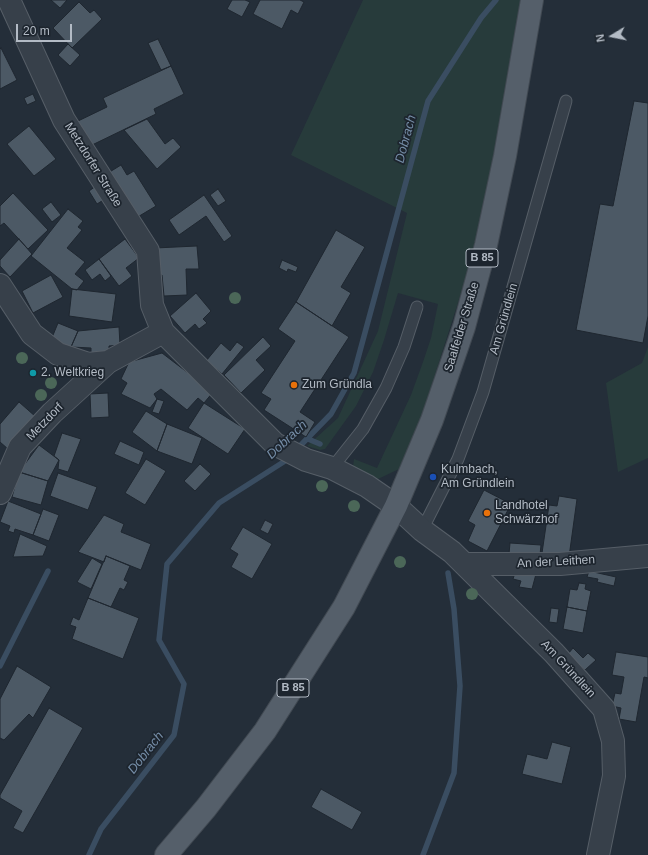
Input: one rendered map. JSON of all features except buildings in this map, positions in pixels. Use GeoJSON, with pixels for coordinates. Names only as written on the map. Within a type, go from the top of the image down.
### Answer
{"type":"FeatureCollection","features":[{"type":"Feature","properties":{"kind":"main road","name":"Saalfelder Straße"},"geometry":{"type":"LineString","coordinates":[[396,506],[432,420],[464,327],[486,245],[505,156],[532,0]]}},
{"type":"Feature","properties":{"kind":"main road","name":"B 85"},"geometry":{"type":"LineString","coordinates":[[166,855],[206,808],[265,731],[344,607],[396,506]]}},
{"type":"Feature","properties":{"kind":"street","name":"Metzdorfer Straße"},"geometry":{"type":"LineString","coordinates":[[9,0],[64,120],[148,251],[152,305],[163,332]]}},
{"type":"Feature","properties":{"kind":"street"},"geometry":{"type":"LineString","coordinates":[[0,285],[32,334],[58,354],[88,364],[108,362],[163,332]]}},
{"type":"Feature","properties":{"kind":"street","name":"Am Gründlein"},"geometry":{"type":"LineString","coordinates":[[163,332],[275,444],[306,460],[332,468],[367,486],[396,506],[422,530],[452,552],[554,653],[604,709],[613,741],[614,776],[598,855]]}},
{"type":"Feature","properties":{"kind":"street","name":"Metzdorf"},"geometry":{"type":"LineString","coordinates":[[0,493],[20,447],[52,413],[108,362]]}},
{"type":"Feature","properties":{"kind":"street","name":"An der Leithen"},"geometry":{"type":"LineString","coordinates":[[465,564],[560,564],[648,556]]}},
{"type":"Feature","properties":{"kind":"lane","name":"Am Gründlein"},"geometry":{"type":"LineString","coordinates":[[422,530],[458,459],[483,392],[566,101]]}},
{"type":"Feature","properties":{"kind":"lane"},"geometry":{"type":"LineString","coordinates":[[332,468],[363,429],[386,388],[404,347],[417,307]]}},
{"type":"Feature","properties":{"kind":"green space"},"geometry":{"type":"Polygon","coordinates":[[[363,0],[532,0],[505,156],[423,412],[399,469],[378,479],[368,476],[353,467],[354,459],[377,468],[411,395],[431,338],[438,304],[398,293],[373,372],[356,406],[325,449],[320,450],[307,446],[338,418],[378,331],[407,213],[291,155],[363,0]]]}},
{"type":"Feature","properties":{"kind":"green space"},"geometry":{"type":"Polygon","coordinates":[[[648,347],[648,458],[618,472],[606,383],[642,363],[648,347]]]}},
{"type":"Feature","properties":{"kind":"waterway","name":"Dobrach"},"geometry":{"type":"LineString","coordinates":[[297,449],[331,414],[354,373],[428,101],[481,18],[496,0]]}},
{"type":"Feature","properties":{"kind":"waterway"},"geometry":{"type":"LineString","coordinates":[[308,439],[320,444]]}},
{"type":"Feature","properties":{"kind":"waterway","name":"Dobrach"},"geometry":{"type":"LineString","coordinates":[[89,855],[101,829],[174,735],[184,684],[159,640],[167,564],[219,503],[290,457]]}},
{"type":"Feature","properties":{"kind":"waterway"},"geometry":{"type":"LineString","coordinates":[[0,666],[48,571]]}},
{"type":"Feature","properties":{"kind":"waterway"},"geometry":{"type":"LineString","coordinates":[[423,855],[454,773],[460,686],[454,609],[448,573]]}},
{"type":"Feature","properties":{"kind":"place","name":"2. Weltkrieg"},"geometry":{"type":"Point","coordinates":[33,373]}},
{"type":"Feature","properties":{"kind":"place","name":"Zum Gründla"},"geometry":{"type":"Point","coordinates":[294,385]}},
{"type":"Feature","properties":{"kind":"place","name":"Kulmbach, Am Gründlein"},"geometry":{"type":"Point","coordinates":[433,477]}},
{"type":"Feature","properties":{"kind":"place","name":"Landhotel Schwärzhof"},"geometry":{"type":"Point","coordinates":[487,513]}}]}
